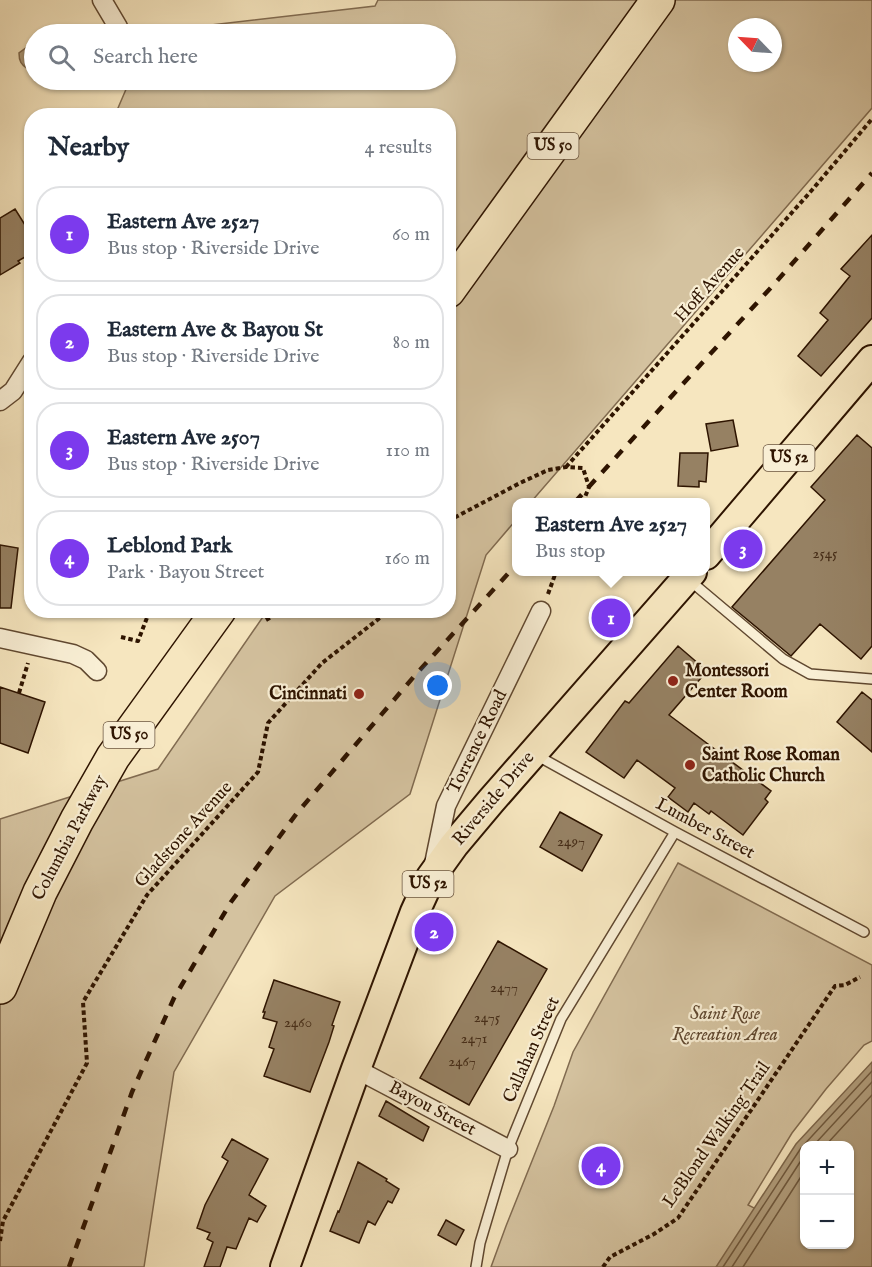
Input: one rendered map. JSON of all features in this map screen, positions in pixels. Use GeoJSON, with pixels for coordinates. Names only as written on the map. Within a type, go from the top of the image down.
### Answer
{"type":"FeatureCollection","features":[{"type":"Feature","properties":{"kind":"highway","name":"US 50"},"geometry":{"type":"LineString","coordinates":[[456,280],[658,0]]}},
{"type":"Feature","properties":{"kind":"highway","name":"Columbia Parkway"},"geometry":{"type":"LineString","coordinates":[[0,987],[28,917],[113,757],[213,618]]}},
{"type":"Feature","properties":{"kind":"highway"},"geometry":{"type":"LineString","coordinates":[[0,962],[28,917]]}},
{"type":"Feature","properties":{"kind":"main road","name":"US 52"},"geometry":{"type":"LineString","coordinates":[[710,549],[872,360]]}},
{"type":"Feature","properties":{"kind":"main road","name":"Riverside Drive"},"geometry":{"type":"LineString","coordinates":[[285,1267],[356,1069],[415,912],[431,878],[454,845],[532,753],[688,576]]}},
{"type":"Feature","properties":{"kind":"street"},"geometry":{"type":"LineString","coordinates":[[102,0],[116,24]]}},
{"type":"Feature","properties":{"kind":"street"},"geometry":{"type":"LineString","coordinates":[[0,401],[13,392],[24,374]]}},
{"type":"Feature","properties":{"kind":"street","name":"Torrence Road"},"geometry":{"type":"LineString","coordinates":[[431,878],[446,806],[541,611]]}},
{"type":"Feature","properties":{"kind":"street"},"geometry":{"type":"LineString","coordinates":[[0,638],[73,654],[86,660],[97,671]]}},
{"type":"Feature","properties":{"kind":"street","name":"Bayou Street"},"geometry":{"type":"LineString","coordinates":[[356,1069],[508,1149]]}},
{"type":"Feature","properties":{"kind":"lane"},"geometry":{"type":"LineString","coordinates":[[690,576],[783,659],[810,674],[872,678]]}},
{"type":"Feature","properties":{"kind":"lane","name":"Lumber Street"},"geometry":{"type":"LineString","coordinates":[[532,753],[864,932]]}},
{"type":"Feature","properties":{"kind":"lane","name":"Callahan Street"},"geometry":{"type":"LineString","coordinates":[[476,1267],[483,1234],[508,1149],[561,1018],[675,832]]}},
{"type":"Feature","properties":{"kind":"path","name":"Hoff Avenue"},"geometry":{"type":"LineString","coordinates":[[566,467],[813,190],[872,119]]}},
{"type":"Feature","properties":{"kind":"path"},"geometry":{"type":"LineString","coordinates":[[456,517],[520,483],[548,471],[566,467],[582,468],[589,487],[585,498]]}},
{"type":"Feature","properties":{"kind":"path"},"geometry":{"type":"LineString","coordinates":[[121,637],[138,640],[147,618]]}},
{"type":"Feature","properties":{"kind":"path","name":"Gladstone Avenue"},"geometry":{"type":"LineString","coordinates":[[0,1240],[3,1221],[87,1063],[82,1002],[147,895],[258,772],[268,723],[322,663],[380,618]]}},
{"type":"Feature","properties":{"kind":"path"},"geometry":{"type":"LineString","coordinates":[[19,693],[28,663]]}},
{"type":"Feature","properties":{"kind":"path","name":"LeBlond Walking Trail"},"geometry":{"type":"LineString","coordinates":[[603,1267],[610,1257],[654,1234],[678,1218],[835,986],[845,985],[860,977]]}},
{"type":"Feature","properties":{"kind":"green space"},"geometry":{"type":"Polygon","coordinates":[[[378,0],[872,0],[872,108],[534,498],[512,498],[512,525],[486,555],[410,794],[275,896],[174,1072],[144,1267],[0,1267],[0,819],[158,769],[262,618],[456,618],[456,108],[118,108],[126,90],[456,90],[456,24],[220,24],[375,6],[378,0]]]}},
{"type":"Feature","properties":{"kind":"green space","name":"Saint Rose Recreation Area"},"geometry":{"type":"Polygon","coordinates":[[[678,863],[872,965],[872,1041],[864,1045],[792,1133],[748,1205],[800,1231],[800,1247],[794,1267],[491,1267],[573,1052],[678,863]]]}},
{"type":"Feature","properties":{"kind":"water"},"geometry":{"type":"Polygon","coordinates":[[[24,49],[24,66],[19,58],[19,53],[24,49]]]}},
{"type":"Feature","properties":{"kind":"water"},"geometry":{"type":"Polygon","coordinates":[[[872,1062],[872,1267],[716,1267],[796,1144],[872,1062]]]}},
{"type":"Feature","properties":{"kind":"building"},"geometry":{"type":"Polygon","coordinates":[[[15,209],[24,223],[24,258],[18,261],[20,263],[0,275],[0,218],[15,209]]]}},
{"type":"Feature","properties":{"kind":"building"},"geometry":{"type":"Polygon","coordinates":[[[872,235],[872,318],[821,376],[798,356],[828,320],[820,313],[850,276],[841,269],[872,235]]]}},
{"type":"Feature","properties":{"kind":"building"},"geometry":{"type":"Polygon","coordinates":[[[733,420],[738,446],[711,451],[706,424],[733,420]]]}},
{"type":"Feature","properties":{"kind":"building"},"geometry":{"type":"Polygon","coordinates":[[[857,435],[872,448],[872,646],[861,659],[820,624],[791,656],[732,607],[825,500],[811,487],[857,435]]]}},
{"type":"Feature","properties":{"kind":"building"},"geometry":{"type":"Polygon","coordinates":[[[680,453],[708,453],[706,482],[699,481],[699,487],[678,486],[680,453]]]}},
{"type":"Feature","properties":{"kind":"building"},"geometry":{"type":"Polygon","coordinates":[[[0,545],[18,548],[11,608],[0,608],[0,545]]]}},
{"type":"Feature","properties":{"kind":"building","name":"Saint Rose Roman Catholic Church"},"geometry":{"type":"Polygon","coordinates":[[[678,646],[707,671],[669,715],[771,791],[765,799],[768,802],[743,835],[711,811],[709,814],[694,803],[688,812],[668,797],[675,788],[637,760],[624,778],[586,752],[625,701],[629,703],[678,646]]]}},
{"type":"Feature","properties":{"kind":"building"},"geometry":{"type":"Polygon","coordinates":[[[0,687],[45,702],[28,753],[0,743],[0,687]]]}},
{"type":"Feature","properties":{"kind":"building"},"geometry":{"type":"Polygon","coordinates":[[[862,692],[872,700],[872,752],[837,722],[862,692]]]}},
{"type":"Feature","properties":{"kind":"building"},"geometry":{"type":"Polygon","coordinates":[[[560,812],[602,835],[582,871],[540,847],[560,812]]]}},
{"type":"Feature","properties":{"kind":"building"},"geometry":{"type":"Polygon","coordinates":[[[498,941],[547,969],[469,1105],[420,1078],[498,941]]]}},
{"type":"Feature","properties":{"kind":"building"},"geometry":{"type":"Polygon","coordinates":[[[274,980],[340,1002],[329,1042],[310,1092],[264,1076],[274,1049],[269,1047],[277,1022],[263,1018],[265,1012],[263,1012],[274,980]]]}},
{"type":"Feature","properties":{"kind":"building"},"geometry":{"type":"Polygon","coordinates":[[[386,1101],[429,1127],[423,1141],[379,1116],[386,1101]]]}},
{"type":"Feature","properties":{"kind":"building"},"geometry":{"type":"Polygon","coordinates":[[[232,1139],[268,1159],[249,1195],[266,1206],[257,1222],[249,1218],[236,1249],[227,1247],[220,1267],[204,1267],[213,1242],[207,1239],[210,1233],[197,1228],[205,1205],[228,1161],[222,1157],[232,1139]]]}},
{"type":"Feature","properties":{"kind":"building"},"geometry":{"type":"Polygon","coordinates":[[[358,1162],[399,1189],[392,1203],[388,1201],[375,1225],[368,1221],[359,1243],[330,1231],[358,1162]]]}},
{"type":"Feature","properties":{"kind":"building"},"geometry":{"type":"Polygon","coordinates":[[[446,1220],[464,1230],[456,1245],[438,1235],[446,1220]]]}},
{"type":"Feature","properties":{"kind":"railway"},"geometry":{"type":"LineString","coordinates":[[579,498],[872,173]]}},
{"type":"Feature","properties":{"kind":"railway"},"geometry":{"type":"LineString","coordinates":[[69,1267],[132,1092],[174,998],[231,902],[297,813],[417,673],[512,569]]}},
{"type":"Feature","properties":{"kind":"place","name":"Eastern Ave 2507"},"geometry":{"type":"Point","coordinates":[743,549]}},
{"type":"Feature","properties":{"kind":"place","name":"Eastern Ave 2527"},"geometry":{"type":"Point","coordinates":[611,618]}},
{"type":"Feature","properties":{"kind":"place","name":"Montessori Center Room"},"geometry":{"type":"Point","coordinates":[673,681]}},
{"type":"Feature","properties":{"kind":"place","name":"Cincinnati"},"geometry":{"type":"Point","coordinates":[359,694]}},
{"type":"Feature","properties":{"kind":"place","name":"Saint Rose Roman Catholic Church"},"geometry":{"type":"Point","coordinates":[690,765]}},
{"type":"Feature","properties":{"kind":"place","name":"Eastern Ave & Bayou St"},"geometry":{"type":"Point","coordinates":[434,932]}},
{"type":"Feature","properties":{"kind":"place","name":"Leblond Park"},"geometry":{"type":"Point","coordinates":[601,1166]}}]}
